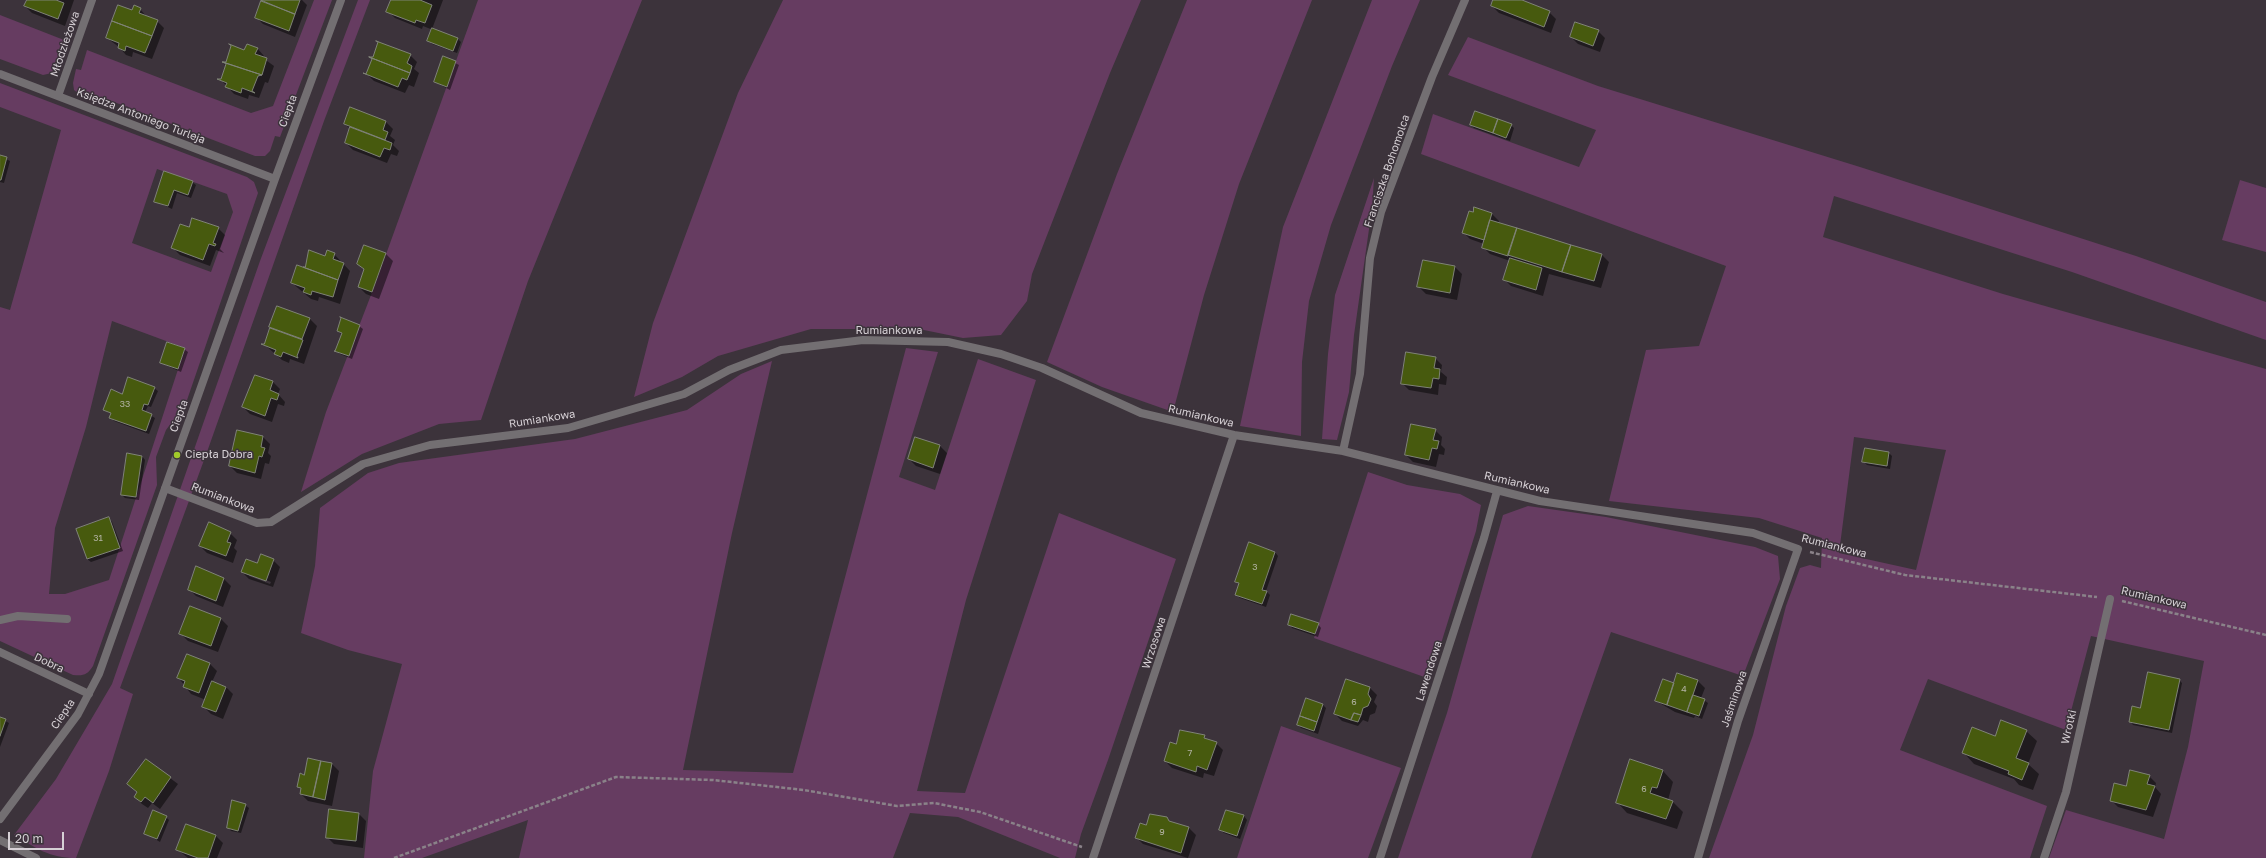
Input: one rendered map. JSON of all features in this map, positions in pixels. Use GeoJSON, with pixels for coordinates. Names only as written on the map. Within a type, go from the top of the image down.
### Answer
{"type":"FeatureCollection","features":[{"type":"Feature","properties":{"kind":"street","name":"Młodzieżowa"},"geometry":{"type":"LineString","coordinates":[[58,96],[92,0]]}},
{"type":"Feature","properties":{"kind":"street","name":"Ciepła"},"geometry":{"type":"LineString","coordinates":[[0,818],[66,730],[89,694],[108,653],[275,179],[341,0]]}},
{"type":"Feature","properties":{"kind":"street","name":"Franciszka Bohomolca"},"geometry":{"type":"LineString","coordinates":[[1343,451],[1360,374],[1370,258],[1381,212],[1432,77],[1465,0]]}},
{"type":"Feature","properties":{"kind":"street","name":"Księdza Antoniego Turleja"},"geometry":{"type":"LineString","coordinates":[[0,74],[275,179]]}},
{"type":"Feature","properties":{"kind":"street","name":"Rumiankowa"},"geometry":{"type":"LineString","coordinates":[[165,488],[257,523],[271,522],[363,464],[430,445],[568,428],[684,394],[729,370],[780,350],[863,340],[948,342],[1001,354],[1042,368],[1141,413],[1234,435],[1343,451],[1540,501],[1753,533],[1798,549]]}},
{"type":"Feature","properties":{"kind":"street","name":"Wrzosowa"},"geometry":{"type":"LineString","coordinates":[[1094,855],[1234,435]]}},
{"type":"Feature","properties":{"kind":"street","name":"Lawendowa"},"geometry":{"type":"LineString","coordinates":[[1380,858],[1484,538],[1497,490]]}},
{"type":"Feature","properties":{"kind":"street","name":"Jaśminowa"},"geometry":{"type":"LineString","coordinates":[[1698,858],[1738,721],[1798,549]]}},
{"type":"Feature","properties":{"kind":"street","name":"Wrotki"},"geometry":{"type":"LineString","coordinates":[[2044,858],[2066,792],[2110,599]]}},
{"type":"Feature","properties":{"kind":"street"},"geometry":{"type":"LineString","coordinates":[[0,620],[18,616],[67,619]]}},
{"type":"Feature","properties":{"kind":"street","name":"Dobra"},"geometry":{"type":"LineString","coordinates":[[0,652],[89,694]]}},
{"type":"Feature","properties":{"kind":"street"},"geometry":{"type":"LineString","coordinates":[[0,840],[36,858]]}},
{"type":"Feature","properties":{"kind":"path","name":"Rumiankowa"},"geometry":{"type":"LineString","coordinates":[[1798,549],[1905,575],[2110,599],[2266,635]]}},
{"type":"Feature","properties":{"kind":"path"},"geometry":{"type":"LineString","coordinates":[[394,858],[616,777],[713,780],[788,788],[897,806],[934,803],[980,812],[1094,855]]}},
{"type":"Feature","properties":{"kind":"shaded area"},"geometry":{"type":"Polygon","coordinates":[[[314,0],[332,0],[280,137],[275,136],[270,151],[265,156],[255,156],[101,97],[98,102],[83,97],[74,90],[73,83],[76,69],[81,70],[87,50],[251,113],[273,106],[314,0]]]}},
{"type":"Feature","properties":{"kind":"shaded area"},"geometry":{"type":"Polygon","coordinates":[[[358,0],[370,0],[324,121],[207,452],[120,688],[133,694],[109,771],[76,858],[66,858],[50,854],[36,848],[14,835],[56,779],[112,684],[260,261],[358,0]]]}},
{"type":"Feature","properties":{"kind":"shaded area"},"geometry":{"type":"Polygon","coordinates":[[[478,0],[642,0],[528,281],[481,420],[439,424],[362,454],[301,492],[326,412],[376,282],[478,0]]]}},
{"type":"Feature","properties":{"kind":"shaded area"},"geometry":{"type":"Polygon","coordinates":[[[783,0],[1141,0],[1110,73],[1032,274],[1027,301],[1001,335],[963,338],[919,329],[811,329],[718,356],[682,377],[634,397],[653,323],[738,93],[783,0]]]}},
{"type":"Feature","properties":{"kind":"shaded area"},"geometry":{"type":"Polygon","coordinates":[[[1187,0],[1312,0],[1239,184],[1204,295],[1173,412],[1102,387],[1047,362],[1117,174],[1187,0]]]}},
{"type":"Feature","properties":{"kind":"shaded area"},"geometry":{"type":"Polygon","coordinates":[[[1372,0],[1420,0],[1392,66],[1331,225],[1309,301],[1302,362],[1301,436],[1240,426],[1283,227],[1372,0]]]}},
{"type":"Feature","properties":{"kind":"shaded area"},"geometry":{"type":"Polygon","coordinates":[[[0,15],[64,40],[52,73],[43,75],[0,59],[0,15]]]}},
{"type":"Feature","properties":{"kind":"shaded area"},"geometry":{"type":"Polygon","coordinates":[[[1468,37],[1598,86],[1860,167],[2136,256],[2266,302],[2266,340],[2072,272],[1834,196],[1823,237],[2003,294],[2266,369],[2266,858],[2049,858],[2066,810],[2164,839],[2188,747],[2204,661],[2091,636],[2066,730],[1928,679],[1900,750],[2047,806],[2030,858],[1709,858],[1753,735],[1786,606],[1800,568],[1810,565],[1821,568],[1822,538],[1759,518],[1609,501],[1646,350],[1699,346],[1726,266],[1421,154],[1433,114],[1579,167],[1596,130],[1448,75],[1468,37]],[[1854,437],[1839,553],[1916,570],[1946,450],[1854,437]]]}},
{"type":"Feature","properties":{"kind":"shaded area"},"geometry":{"type":"Polygon","coordinates":[[[0,83],[247,177],[254,182],[258,193],[186,403],[166,430],[156,457],[157,485],[93,666],[83,675],[73,675],[0,641],[0,307],[10,310],[61,130],[0,107],[0,83]],[[157,169],[132,243],[211,272],[233,212],[227,194],[157,169]],[[112,321],[86,427],[55,528],[49,594],[65,594],[109,580],[185,348],[112,321]]]}},
{"type":"Feature","properties":{"kind":"shaded area"},"geometry":{"type":"Polygon","coordinates":[[[1374,178],[1372,208],[1354,335],[1349,392],[1337,440],[1322,439],[1328,354],[1335,295],[1374,178]]]}},
{"type":"Feature","properties":{"kind":"shaded area"},"geometry":{"type":"Polygon","coordinates":[[[2240,180],[2266,188],[2266,252],[2222,240],[2240,180]]]}},
{"type":"Feature","properties":{"kind":"shaded area"},"geometry":{"type":"Polygon","coordinates":[[[906,348],[938,352],[899,477],[935,490],[978,359],[1036,380],[966,600],[917,791],[965,793],[1059,513],[1176,559],[1108,760],[1081,834],[1075,858],[1060,858],[958,817],[910,813],[893,858],[519,858],[528,820],[422,858],[364,858],[373,771],[402,664],[348,650],[301,633],[315,566],[320,508],[368,473],[399,463],[575,439],[687,410],[741,374],[772,361],[732,533],[683,770],[793,773],[906,348]]]}},
{"type":"Feature","properties":{"kind":"shaded area"},"geometry":{"type":"Polygon","coordinates":[[[1368,472],[1407,485],[1460,494],[1481,505],[1476,531],[1430,679],[1314,638],[1368,472]]]}},
{"type":"Feature","properties":{"kind":"shaded area"},"geometry":{"type":"Polygon","coordinates":[[[1528,506],[1606,517],[1755,547],[1778,556],[1780,579],[1743,676],[1611,632],[1531,858],[1398,858],[1447,713],[1503,515],[1528,506]]]}},
{"type":"Feature","properties":{"kind":"shaded area"},"geometry":{"type":"Polygon","coordinates":[[[1281,726],[1401,768],[1368,858],[1237,858],[1281,726]]]}},
{"type":"Feature","properties":{"kind":"building"},"geometry":{"type":"Polygon","coordinates":[[[27,0],[56,0],[64,3],[58,19],[24,6],[27,0]]]}},
{"type":"Feature","properties":{"kind":"building"},"geometry":{"type":"Polygon","coordinates":[[[261,0],[300,0],[295,14],[261,0]]]}},
{"type":"Feature","properties":{"kind":"building"},"geometry":{"type":"Polygon","coordinates":[[[391,0],[420,0],[432,5],[425,23],[416,20],[415,23],[386,12],[391,0]]]}},
{"type":"Feature","properties":{"kind":"building"},"geometry":{"type":"Polygon","coordinates":[[[1493,0],[1522,0],[1550,11],[1544,27],[1491,6],[1493,0]]]}},
{"type":"Feature","properties":{"kind":"building"},"geometry":{"type":"Polygon","coordinates":[[[261,1],[295,14],[289,31],[255,18],[261,1]]]}},
{"type":"Feature","properties":{"kind":"building"},"geometry":{"type":"Polygon","coordinates":[[[118,5],[132,10],[134,5],[141,8],[139,13],[158,20],[152,36],[112,21],[118,5]]]}},
{"type":"Feature","properties":{"kind":"building"},"geometry":{"type":"Polygon","coordinates":[[[112,21],[152,36],[145,53],[126,46],[125,51],[118,48],[119,43],[106,38],[112,21]]]}},
{"type":"Feature","properties":{"kind":"building"},"geometry":{"type":"Polygon","coordinates":[[[1575,22],[1599,30],[1593,46],[1570,37],[1575,22]]]}},
{"type":"Feature","properties":{"kind":"building"},"geometry":{"type":"Polygon","coordinates":[[[432,28],[458,38],[453,51],[427,41],[432,28]]]}},
{"type":"Feature","properties":{"kind":"building"},"geometry":{"type":"Polygon","coordinates":[[[376,41],[411,54],[407,63],[412,66],[410,73],[369,57],[373,57],[378,42],[376,41]]]}},
{"type":"Feature","properties":{"kind":"building"},"geometry":{"type":"Polygon","coordinates":[[[229,44],[244,50],[247,44],[258,48],[255,54],[267,58],[262,75],[222,62],[226,62],[231,46],[229,44]]]}},
{"type":"Feature","properties":{"kind":"building"},"geometry":{"type":"Polygon","coordinates":[[[443,56],[456,61],[447,87],[434,82],[443,56]]]}},
{"type":"Feature","properties":{"kind":"building"},"geometry":{"type":"Polygon","coordinates":[[[369,57],[410,73],[407,80],[402,78],[398,87],[363,73],[366,74],[372,59],[369,57]]]}},
{"type":"Feature","properties":{"kind":"building"},"geometry":{"type":"Polygon","coordinates":[[[223,62],[262,75],[258,76],[252,91],[255,93],[242,88],[241,93],[225,87],[227,83],[217,79],[221,79],[226,64],[223,62]]]}},
{"type":"Feature","properties":{"kind":"building"},"geometry":{"type":"Polygon","coordinates":[[[350,107],[386,121],[383,130],[388,132],[385,140],[344,124],[350,107]]]}},
{"type":"Feature","properties":{"kind":"building"},"geometry":{"type":"Polygon","coordinates":[[[1475,111],[1498,119],[1493,133],[1470,125],[1475,111]]]}},
{"type":"Feature","properties":{"kind":"building"},"geometry":{"type":"Polygon","coordinates":[[[1498,119],[1512,124],[1506,138],[1493,133],[1498,119]]]}},
{"type":"Feature","properties":{"kind":"building"},"geometry":{"type":"Polygon","coordinates":[[[350,127],[392,143],[390,150],[384,148],[380,157],[345,143],[350,127]]]}},
{"type":"Feature","properties":{"kind":"building"},"geometry":{"type":"Polygon","coordinates":[[[0,155],[7,157],[1,180],[0,180],[0,155]]]}},
{"type":"Feature","properties":{"kind":"building"},"geometry":{"type":"Polygon","coordinates":[[[164,171],[193,181],[188,195],[174,190],[168,206],[154,202],[164,171]]]}},
{"type":"Feature","properties":{"kind":"building"},"geometry":{"type":"Polygon","coordinates":[[[1474,207],[1492,213],[1484,240],[1462,233],[1469,211],[1473,212],[1474,207]]]}},
{"type":"Feature","properties":{"kind":"building"},"geometry":{"type":"Polygon","coordinates":[[[192,218],[219,227],[213,243],[216,244],[215,246],[209,244],[203,260],[171,248],[180,224],[189,227],[192,218]]]}},
{"type":"Feature","properties":{"kind":"building"},"geometry":{"type":"Polygon","coordinates":[[[1490,220],[1517,228],[1508,256],[1482,248],[1490,220]]]}},
{"type":"Feature","properties":{"kind":"building"},"geometry":{"type":"Polygon","coordinates":[[[1517,228],[1571,245],[1562,272],[1508,255],[1517,228]]]}},
{"type":"Feature","properties":{"kind":"building"},"geometry":{"type":"Polygon","coordinates":[[[364,245],[386,253],[372,292],[358,287],[364,269],[357,264],[364,245]]]}},
{"type":"Feature","properties":{"kind":"building"},"geometry":{"type":"Polygon","coordinates":[[[1571,245],[1602,254],[1594,281],[1562,272],[1571,245]]]}},
{"type":"Feature","properties":{"kind":"building"},"geometry":{"type":"Polygon","coordinates":[[[309,250],[325,256],[327,250],[335,253],[333,259],[344,263],[338,280],[303,267],[305,267],[309,250]]]}},
{"type":"Feature","properties":{"kind":"building"},"geometry":{"type":"Polygon","coordinates":[[[1510,258],[1542,268],[1536,290],[1503,280],[1510,258]]]}},
{"type":"Feature","properties":{"kind":"building"},"geometry":{"type":"Polygon","coordinates":[[[1423,260],[1455,266],[1450,293],[1417,287],[1423,260]]]}},
{"type":"Feature","properties":{"kind":"building"},"geometry":{"type":"Polygon","coordinates":[[[297,265],[338,280],[333,297],[312,291],[311,295],[303,292],[305,288],[291,283],[297,265]]]}},
{"type":"Feature","properties":{"kind":"building"},"geometry":{"type":"Polygon","coordinates":[[[277,306],[310,318],[302,339],[269,327],[277,306]]]}},
{"type":"Feature","properties":{"kind":"building"},"geometry":{"type":"Polygon","coordinates":[[[340,317],[360,325],[349,356],[334,351],[342,333],[337,331],[340,317]]]}},
{"type":"Feature","properties":{"kind":"building"},"geometry":{"type":"Polygon","coordinates":[[[270,328],[303,340],[297,356],[298,358],[283,352],[281,357],[274,354],[276,350],[261,344],[264,344],[270,328]]]}},
{"type":"Feature","properties":{"kind":"building"},"geometry":{"type":"Polygon","coordinates":[[[167,342],[185,348],[178,369],[160,363],[167,342]]]}},
{"type":"Feature","properties":{"kind":"building"},"geometry":{"type":"Polygon","coordinates":[[[1406,352],[1436,357],[1434,368],[1440,369],[1439,379],[1433,378],[1431,388],[1401,384],[1406,352]]]}},
{"type":"Feature","properties":{"kind":"building"},"geometry":{"type":"Polygon","coordinates":[[[255,375],[273,381],[270,390],[279,394],[277,400],[271,398],[265,416],[242,407],[255,375]]]}},
{"type":"Feature","properties":{"kind":"building"},"geometry":{"type":"Polygon","coordinates":[[[128,377],[155,387],[148,405],[144,404],[142,410],[152,414],[146,431],[109,418],[111,413],[103,410],[111,389],[122,394],[128,377]]]}},
{"type":"Feature","properties":{"kind":"building"},"geometry":{"type":"Polygon","coordinates":[[[1411,424],[1436,429],[1433,440],[1439,441],[1437,449],[1432,448],[1429,460],[1405,455],[1411,424]]]}},
{"type":"Feature","properties":{"kind":"building"},"geometry":{"type":"Polygon","coordinates":[[[237,430],[263,436],[261,447],[265,448],[262,457],[259,456],[255,473],[229,466],[237,430]]]}},
{"type":"Feature","properties":{"kind":"building"},"geometry":{"type":"Polygon","coordinates":[[[915,437],[940,445],[933,468],[908,459],[915,437]]]}},
{"type":"Feature","properties":{"kind":"building"},"geometry":{"type":"Polygon","coordinates":[[[1865,448],[1889,452],[1887,466],[1862,462],[1865,448]]]}},
{"type":"Feature","properties":{"kind":"building"},"geometry":{"type":"Polygon","coordinates":[[[127,453],[142,456],[136,497],[121,495],[127,453]]]}},
{"type":"Feature","properties":{"kind":"building"},"geometry":{"type":"Polygon","coordinates":[[[109,517],[120,548],[87,559],[76,529],[109,517]]]}},
{"type":"Feature","properties":{"kind":"building"},"geometry":{"type":"Polygon","coordinates":[[[209,522],[231,532],[227,542],[231,543],[226,556],[199,546],[209,522]]]}},
{"type":"Feature","properties":{"kind":"building"},"geometry":{"type":"Polygon","coordinates":[[[1249,542],[1275,552],[1262,590],[1267,591],[1262,604],[1235,595],[1239,583],[1235,582],[1249,542]]]}},
{"type":"Feature","properties":{"kind":"building"},"geometry":{"type":"Polygon","coordinates":[[[261,554],[274,559],[266,581],[241,572],[246,559],[257,563],[261,554]]]}},
{"type":"Feature","properties":{"kind":"building"},"geometry":{"type":"Polygon","coordinates":[[[196,566],[224,578],[216,601],[188,590],[196,566]]]}},
{"type":"Feature","properties":{"kind":"building"},"geometry":{"type":"Polygon","coordinates":[[[190,606],[221,618],[211,646],[179,634],[190,606]]]}},
{"type":"Feature","properties":{"kind":"building"},"geometry":{"type":"Polygon","coordinates":[[[1291,614],[1319,623],[1315,634],[1288,625],[1291,614]]]}},
{"type":"Feature","properties":{"kind":"building"},"geometry":{"type":"Polygon","coordinates":[[[187,654],[210,663],[199,693],[183,687],[185,681],[177,678],[187,654]]]}},
{"type":"Feature","properties":{"kind":"building"},"geometry":{"type":"Polygon","coordinates":[[[2148,672],[2180,679],[2169,730],[2129,722],[2132,706],[2140,708],[2148,672]]]}},
{"type":"Feature","properties":{"kind":"building"},"geometry":{"type":"Polygon","coordinates":[[[1677,673],[1698,680],[1687,712],[1667,705],[1677,673]]]}},
{"type":"Feature","properties":{"kind":"building"},"geometry":{"type":"Polygon","coordinates":[[[1346,679],[1370,687],[1368,694],[1371,699],[1368,706],[1363,708],[1361,715],[1354,713],[1351,720],[1334,714],[1346,679]]]}},
{"type":"Feature","properties":{"kind":"building"},"geometry":{"type":"Polygon","coordinates":[[[1663,679],[1674,683],[1667,705],[1655,701],[1663,679]]]}},
{"type":"Feature","properties":{"kind":"building"},"geometry":{"type":"Polygon","coordinates":[[[212,681],[226,687],[216,712],[202,707],[212,681]]]}},
{"type":"Feature","properties":{"kind":"building"},"geometry":{"type":"Polygon","coordinates":[[[1693,695],[1705,699],[1699,716],[1687,712],[1693,695]]]}},
{"type":"Feature","properties":{"kind":"building"},"geometry":{"type":"Polygon","coordinates":[[[1306,698],[1323,704],[1317,722],[1300,716],[1306,698]]]}},
{"type":"Feature","properties":{"kind":"building"},"geometry":{"type":"Polygon","coordinates":[[[1354,713],[1361,715],[1358,722],[1351,720],[1354,713]]]}},
{"type":"Feature","properties":{"kind":"building"},"geometry":{"type":"Polygon","coordinates":[[[1300,716],[1317,722],[1314,731],[1297,725],[1300,716]]]}},
{"type":"Feature","properties":{"kind":"building"},"geometry":{"type":"Polygon","coordinates":[[[0,717],[6,719],[0,736],[0,717]]]}},
{"type":"Feature","properties":{"kind":"building"},"geometry":{"type":"Polygon","coordinates":[[[2001,720],[2027,730],[2016,758],[2029,763],[2022,780],[2008,774],[2009,771],[1962,753],[1972,727],[1995,736],[2001,720]]]}},
{"type":"Feature","properties":{"kind":"building"},"geometry":{"type":"Polygon","coordinates":[[[1180,730],[1205,735],[1204,738],[1217,742],[1207,770],[1197,766],[1196,772],[1164,761],[1170,742],[1176,744],[1180,730]]]}},
{"type":"Feature","properties":{"kind":"building"},"geometry":{"type":"Polygon","coordinates":[[[308,758],[321,761],[313,797],[300,794],[301,788],[297,787],[300,773],[304,775],[308,758]]]}},
{"type":"Feature","properties":{"kind":"building"},"geometry":{"type":"Polygon","coordinates":[[[146,759],[171,777],[153,803],[145,797],[141,802],[134,797],[137,792],[127,784],[146,759]]]}},
{"type":"Feature","properties":{"kind":"building"},"geometry":{"type":"Polygon","coordinates":[[[1630,759],[1663,770],[1657,788],[1652,787],[1650,793],[1673,801],[1666,819],[1616,803],[1630,759]]]}},
{"type":"Feature","properties":{"kind":"building"},"geometry":{"type":"Polygon","coordinates":[[[321,761],[332,763],[325,800],[313,797],[321,761]]]}},
{"type":"Feature","properties":{"kind":"building"},"geometry":{"type":"Polygon","coordinates":[[[2130,770],[2150,775],[2147,784],[2155,786],[2146,810],[2110,801],[2114,783],[2126,786],[2130,770]]]}},
{"type":"Feature","properties":{"kind":"building"},"geometry":{"type":"Polygon","coordinates":[[[232,800],[246,804],[238,831],[227,828],[232,800]]]}},
{"type":"Feature","properties":{"kind":"building"},"geometry":{"type":"Polygon","coordinates":[[[329,809],[359,813],[356,841],[326,838],[329,809]]]}},
{"type":"Feature","properties":{"kind":"building"},"geometry":{"type":"Polygon","coordinates":[[[153,810],[167,816],[157,839],[144,834],[153,810]]]}},
{"type":"Feature","properties":{"kind":"building"},"geometry":{"type":"Polygon","coordinates":[[[1226,810],[1244,815],[1237,836],[1219,830],[1226,810]]]}},
{"type":"Feature","properties":{"kind":"building"},"geometry":{"type":"Polygon","coordinates":[[[1150,814],[1167,817],[1169,821],[1189,827],[1181,853],[1135,838],[1140,823],[1146,825],[1150,814]]]}},
{"type":"Feature","properties":{"kind":"building"},"geometry":{"type":"Polygon","coordinates":[[[186,824],[216,835],[208,858],[198,858],[176,850],[186,824]]]}},
{"type":"Feature","properties":{"kind":"place","name":"Ciepła Dobra"},"geometry":{"type":"Point","coordinates":[177,455]}}]}
